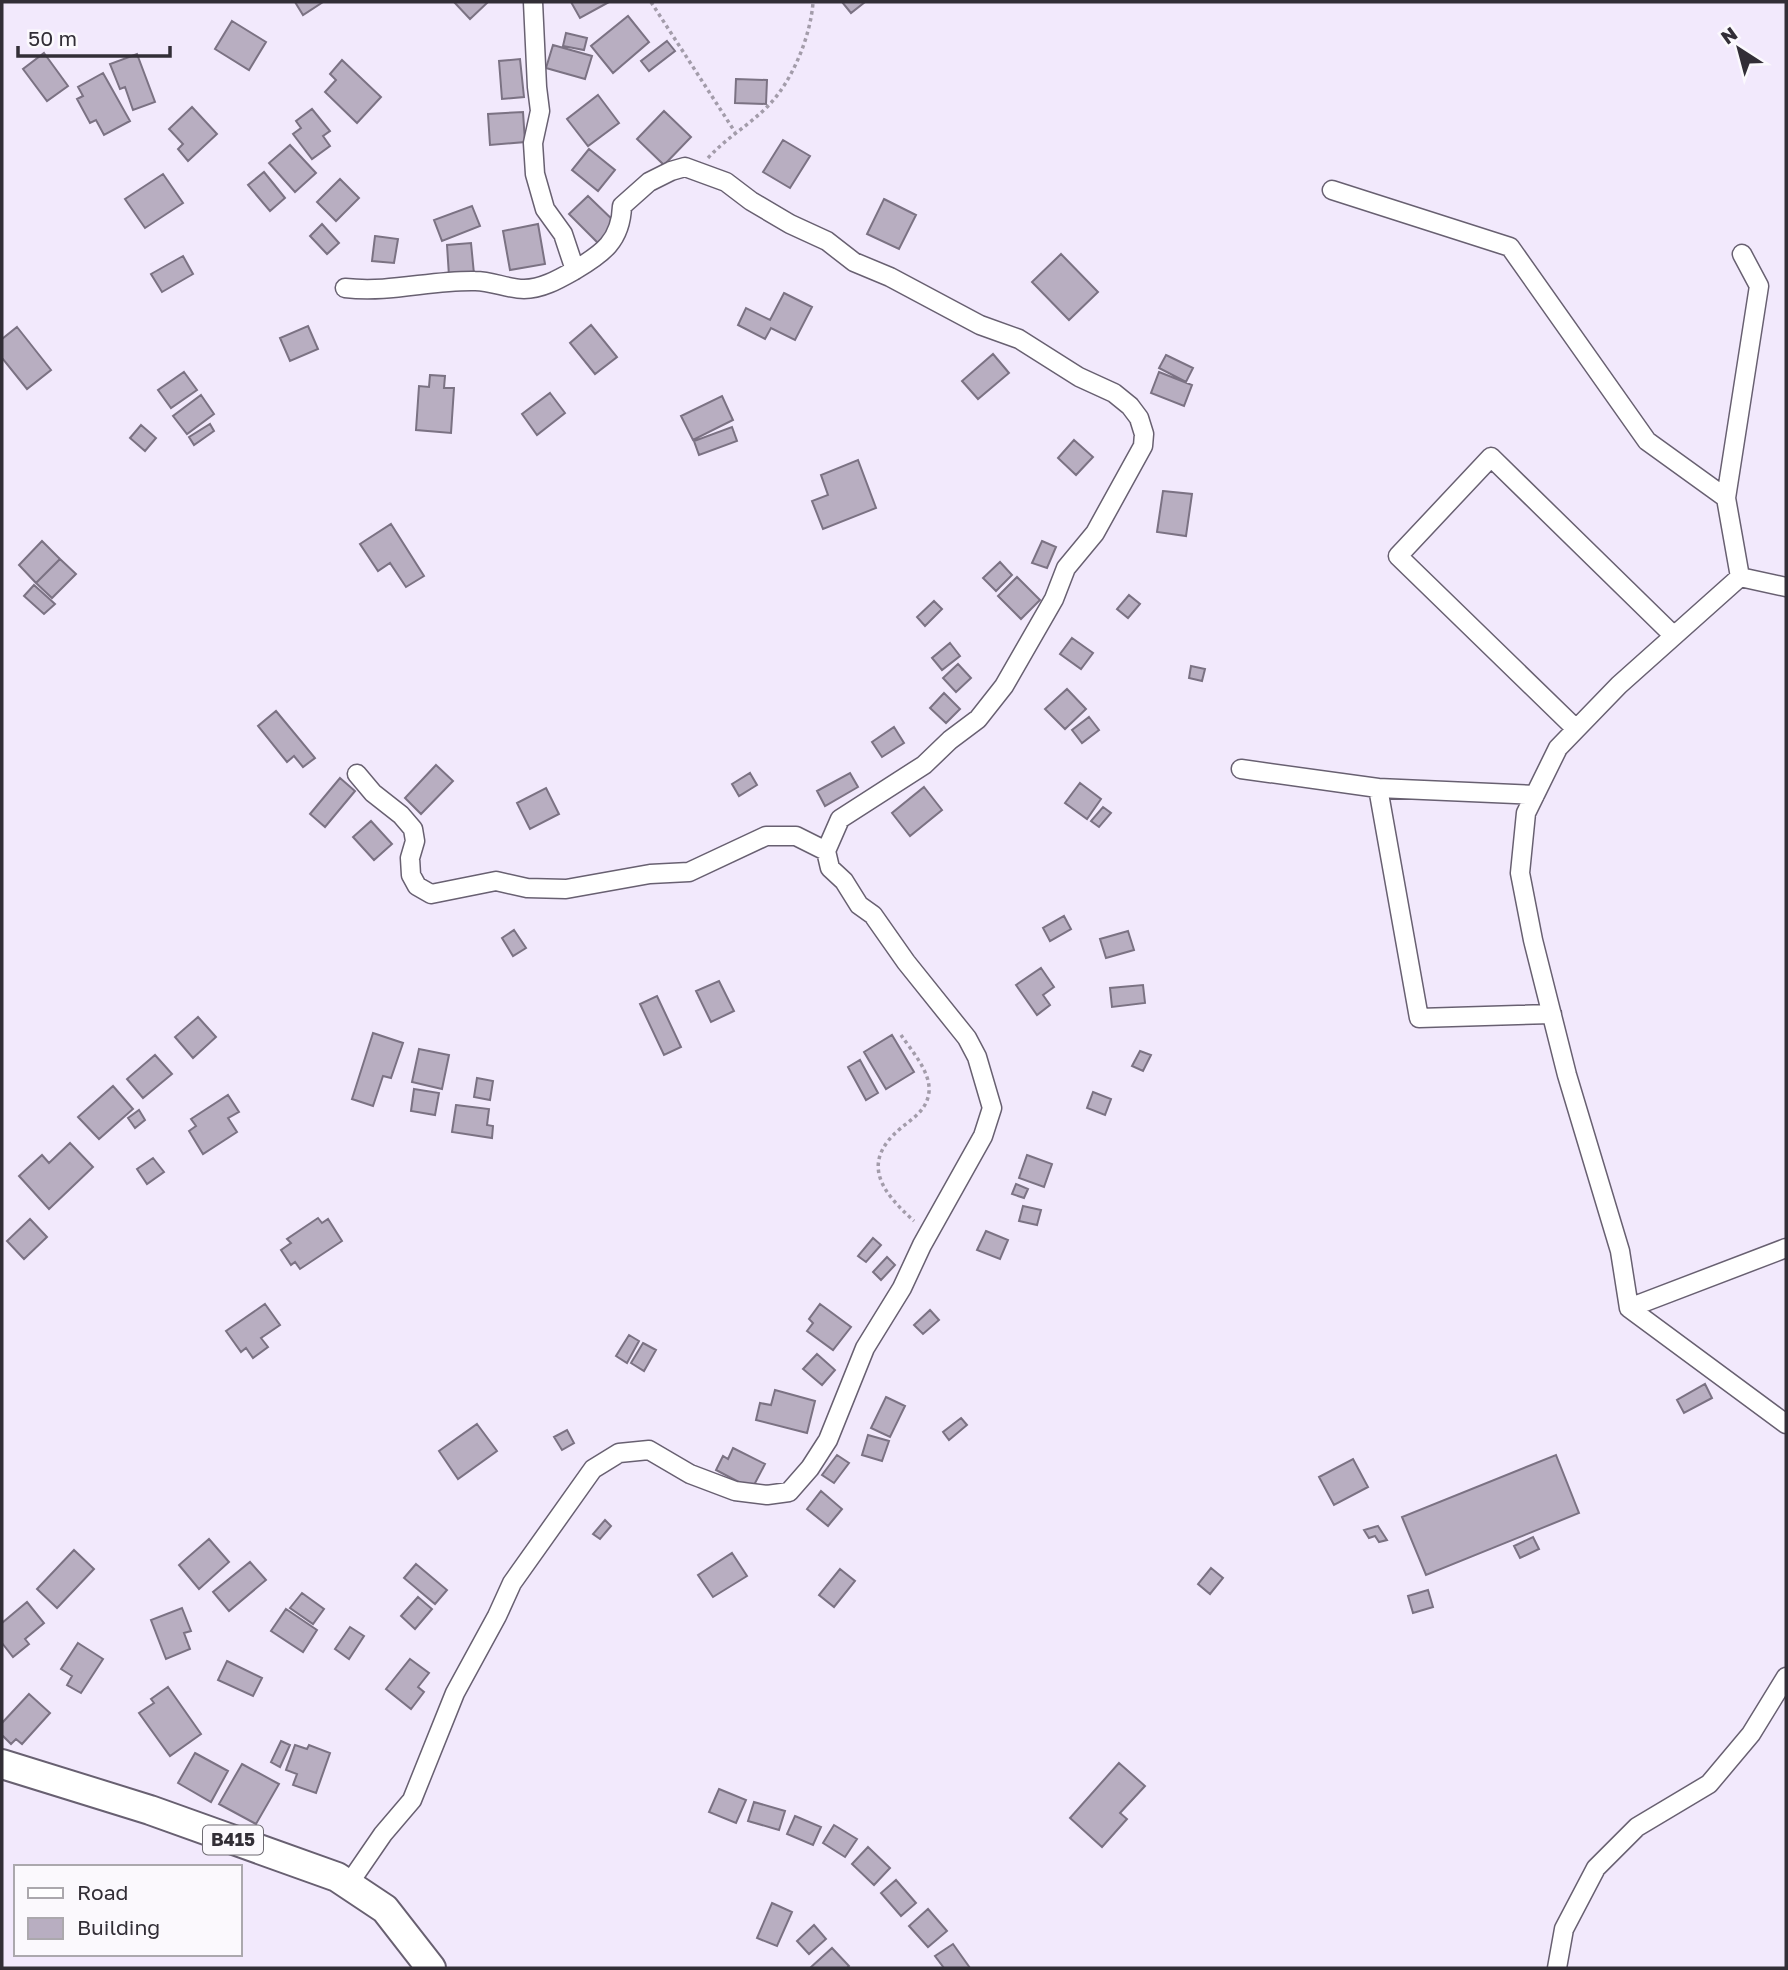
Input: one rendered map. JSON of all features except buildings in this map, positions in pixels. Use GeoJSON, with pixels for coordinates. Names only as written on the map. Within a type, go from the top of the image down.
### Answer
{"type":"FeatureCollection","features":[{"type":"Feature","properties":{"kind":"main road","name":"B415"},"geometry":{"type":"LineString","coordinates":[[2,1764],[150,1810],[337,1877],[385,1909],[431,1968]]}},
{"type":"Feature","properties":{"kind":"street"},"geometry":{"type":"LineString","coordinates":[[533,2],[540,111],[533,143],[535,174],[545,209],[562,234],[575,270]]}},
{"type":"Feature","properties":{"kind":"street"},"geometry":{"type":"LineString","coordinates":[[345,288],[384,290],[474,281],[494,282],[523,289],[550,283],[597,257],[614,238],[621,223],[622,206],[649,182],[685,167],[726,182],[751,201],[790,224],[827,241],[854,262],[891,278],[980,325],[1019,339],[1079,377],[1114,393],[1130,406],[1139,418],[1144,434],[1143,446],[1125,480],[1095,533],[1066,568],[1054,598],[1004,685],[978,719],[950,740],[924,765],[840,819],[826,851],[830,868],[844,881],[859,905],[873,915],[906,962],[967,1038],[977,1057],[992,1108],[984,1136],[902,1288],[864,1348],[828,1440],[810,1468],[789,1492],[767,1495],[735,1491],[690,1474],[649,1450],[618,1453],[593,1469],[512,1583],[455,1693],[412,1800],[383,1834],[348,1885]]}},
{"type":"Feature","properties":{"kind":"street"},"geometry":{"type":"LineString","coordinates":[[1332,191],[1510,247],[1647,441],[1726,498]]}},
{"type":"Feature","properties":{"kind":"street"},"geometry":{"type":"LineString","coordinates":[[1740,577],[1726,498],[1759,286],[1742,254]]}},
{"type":"Feature","properties":{"kind":"street"},"geometry":{"type":"LineString","coordinates":[[1576,729],[1398,556],[1491,457],[1674,636]]}},
{"type":"Feature","properties":{"kind":"street"},"geometry":{"type":"LineString","coordinates":[[1740,577],[1786,587]]}},
{"type":"Feature","properties":{"kind":"street"},"geometry":{"type":"LineString","coordinates":[[1740,577],[1619,685],[1558,748],[1526,813],[1520,873],[1533,940],[1567,1075],[1620,1251],[1629,1308],[1786,1424]]}},
{"type":"Feature","properties":{"kind":"street"},"geometry":{"type":"LineString","coordinates":[[1241,769],[1378,788],[1535,795]]}},
{"type":"Feature","properties":{"kind":"street"},"geometry":{"type":"LineString","coordinates":[[357,774],[373,793],[401,815],[413,829],[415,841],[410,858],[411,875],[416,886],[431,894],[496,881],[527,888],[566,888],[650,874],[689,872],[766,836],[796,836],[826,851]]}},
{"type":"Feature","properties":{"kind":"street"},"geometry":{"type":"LineString","coordinates":[[1378,788],[1419,1018],[1552,1014]]}},
{"type":"Feature","properties":{"kind":"street"},"geometry":{"type":"LineString","coordinates":[[1629,1308],[1786,1248]]}},
{"type":"Feature","properties":{"kind":"street"},"geometry":{"type":"LineString","coordinates":[[1557,1968],[1564,1930],[1596,1868],[1637,1827],[1709,1784],[1751,1734],[1786,1677]]}},
{"type":"Feature","properties":{"kind":"path"},"geometry":{"type":"LineString","coordinates":[[651,2],[736,132]]}},
{"type":"Feature","properties":{"kind":"path"},"geometry":{"type":"LineString","coordinates":[[704,173],[705,162],[766,107],[785,81],[806,40],[813,3]]}},
{"type":"Feature","properties":{"kind":"path"},"geometry":{"type":"LineString","coordinates":[[901,1035],[928,1080],[929,1092],[920,1114],[898,1130],[880,1155],[880,1180],[895,1204],[916,1223],[931,1230]]}}]}
